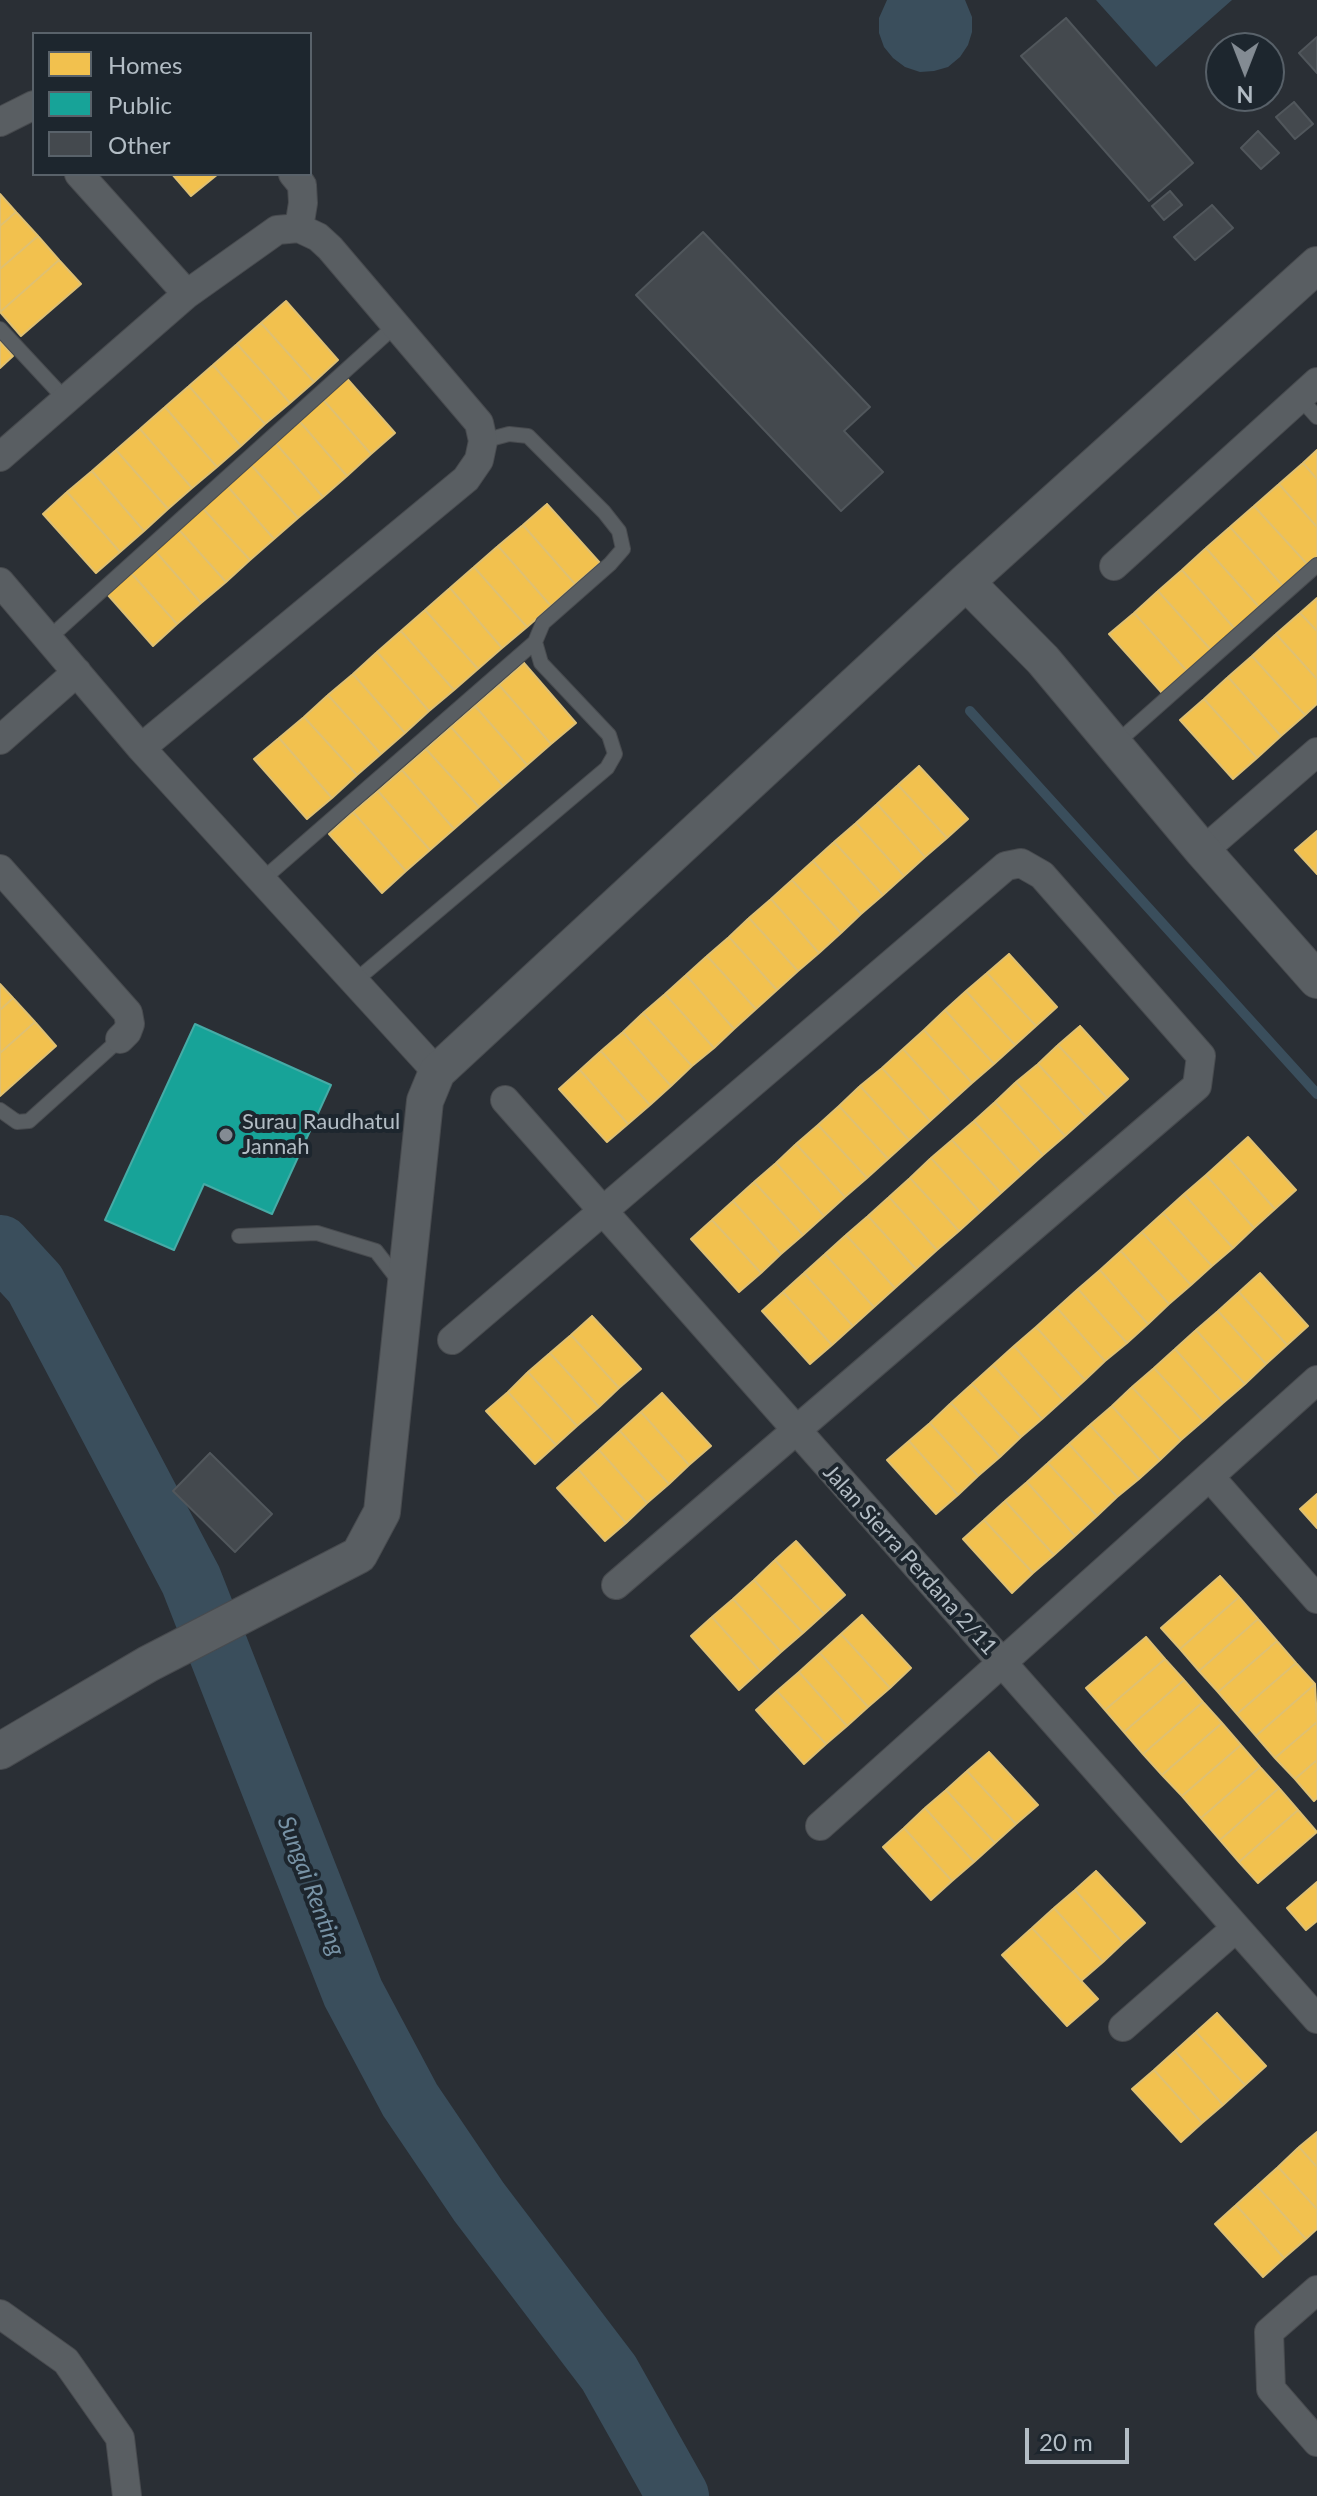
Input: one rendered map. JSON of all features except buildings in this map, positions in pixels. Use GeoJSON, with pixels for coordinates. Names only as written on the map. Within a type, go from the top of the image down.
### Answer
{"type":"FeatureCollection","features":[{"type":"Feature","properties":{"kind":"street"},"geometry":{"type":"LineString","coordinates":[[81,176],[187,294]]}},
{"type":"Feature","properties":{"kind":"street"},"geometry":{"type":"LineString","coordinates":[[295,176],[302,185],[299,228]]}},
{"type":"Feature","properties":{"kind":"street"},"geometry":{"type":"LineString","coordinates":[[0,457],[187,294],[277,230],[299,228],[318,237],[330,248],[479,423],[483,441],[479,460],[466,479],[141,748]]}},
{"type":"Feature","properties":{"kind":"street"},"geometry":{"type":"LineString","coordinates":[[0,1751],[148,1664],[359,1555],[382,1512],[425,1101],[437,1072],[966,582],[1317,265]]}},
{"type":"Feature","properties":{"kind":"street"},"geometry":{"type":"LineString","coordinates":[[1114,566],[1311,399]]}},
{"type":"Feature","properties":{"kind":"street"},"geometry":{"type":"LineString","coordinates":[[0,582],[141,748],[437,1072]]}},
{"type":"Feature","properties":{"kind":"street"},"geometry":{"type":"LineString","coordinates":[[966,582],[1043,660],[1203,851],[1313,967]]}},
{"type":"Feature","properties":{"kind":"street"},"geometry":{"type":"LineString","coordinates":[[0,740],[77,672]]}},
{"type":"Feature","properties":{"kind":"street"},"geometry":{"type":"LineString","coordinates":[[1203,851],[1317,752]]}},
{"type":"Feature","properties":{"kind":"street"},"geometry":{"type":"LineString","coordinates":[[452,1340],[1006,866],[1021,863],[1042,875],[1201,1056],[1197,1086],[616,1585]]}},
{"type":"Feature","properties":{"kind":"street"},"geometry":{"type":"LineString","coordinates":[[0,869],[128,1013],[130,1024],[120,1039]]}},
{"type":"Feature","properties":{"kind":"street","name":"Jalan Sierra Perdana 2/11"},"geometry":{"type":"LineString","coordinates":[[505,1100],[1317,2019]]}},
{"type":"Feature","properties":{"kind":"street"},"geometry":{"type":"LineString","coordinates":[[820,1826],[1317,1380]]}},
{"type":"Feature","properties":{"kind":"street"},"geometry":{"type":"LineString","coordinates":[[1210,1477],[1317,1599]]}},
{"type":"Feature","properties":{"kind":"street"},"geometry":{"type":"LineString","coordinates":[[1123,2027],[1236,1928]]}},
{"type":"Feature","properties":{"kind":"street"},"geometry":{"type":"LineString","coordinates":[[1317,2290],[1269,2332],[1271,2389],[1317,2442]]}},
{"type":"Feature","properties":{"kind":"street"},"geometry":{"type":"LineString","coordinates":[[0,2314],[66,2361],[120,2438],[127,2496]]}},
{"type":"Feature","properties":{"kind":"lane"},"geometry":{"type":"LineString","coordinates":[[48,639],[396,325]]}},
{"type":"Feature","properties":{"kind":"lane"},"geometry":{"type":"LineString","coordinates":[[0,329],[66,400]]}},
{"type":"Feature","properties":{"kind":"lane"},"geometry":{"type":"LineString","coordinates":[[262,880],[535,642],[543,623],[623,549],[619,531],[604,512],[528,436],[509,434],[483,441]]}},
{"type":"Feature","properties":{"kind":"lane"},"geometry":{"type":"LineString","coordinates":[[1113,745],[1317,565]]}},
{"type":"Feature","properties":{"kind":"lane"},"geometry":{"type":"LineString","coordinates":[[355,981],[607,768],[615,754],[609,735],[541,663],[535,642]]}},
{"type":"Feature","properties":{"kind":"lane"},"geometry":{"type":"LineString","coordinates":[[0,1110],[17,1122],[29,1121],[120,1039]]}},
{"type":"Feature","properties":{"kind":"lane"},"geometry":{"type":"LineString","coordinates":[[239,1236],[317,1233],[376,1251],[405,1289]]}},
{"type":"Feature","properties":{"kind":"water"},"geometry":{"type":"Polygon","coordinates":[[[887,0],[965,0],[972,17],[968,45],[948,67],[920,72],[905,67],[884,47],[879,33],[879,18],[887,0]]]}},
{"type":"Feature","properties":{"kind":"water"},"geometry":{"type":"Polygon","coordinates":[[[1096,0],[1232,0],[1156,67],[1096,0]]]}},
{"type":"Feature","properties":{"kind":"waterway"},"geometry":{"type":"LineString","coordinates":[[970,711],[1317,1094]]}},
{"type":"Feature","properties":{"kind":"waterway","name":"Sungai Renting"},"geometry":{"type":"LineString","coordinates":[[0,1246],[35,1284],[191,1580],[353,1993],[410,2100],[479,2202],[609,2373],[678,2496]]}},
{"type":"Feature","properties":{"kind":"place","name":"Surau Raudhatul Jannah"},"geometry":{"type":"Point","coordinates":[226,1135]}}]}
